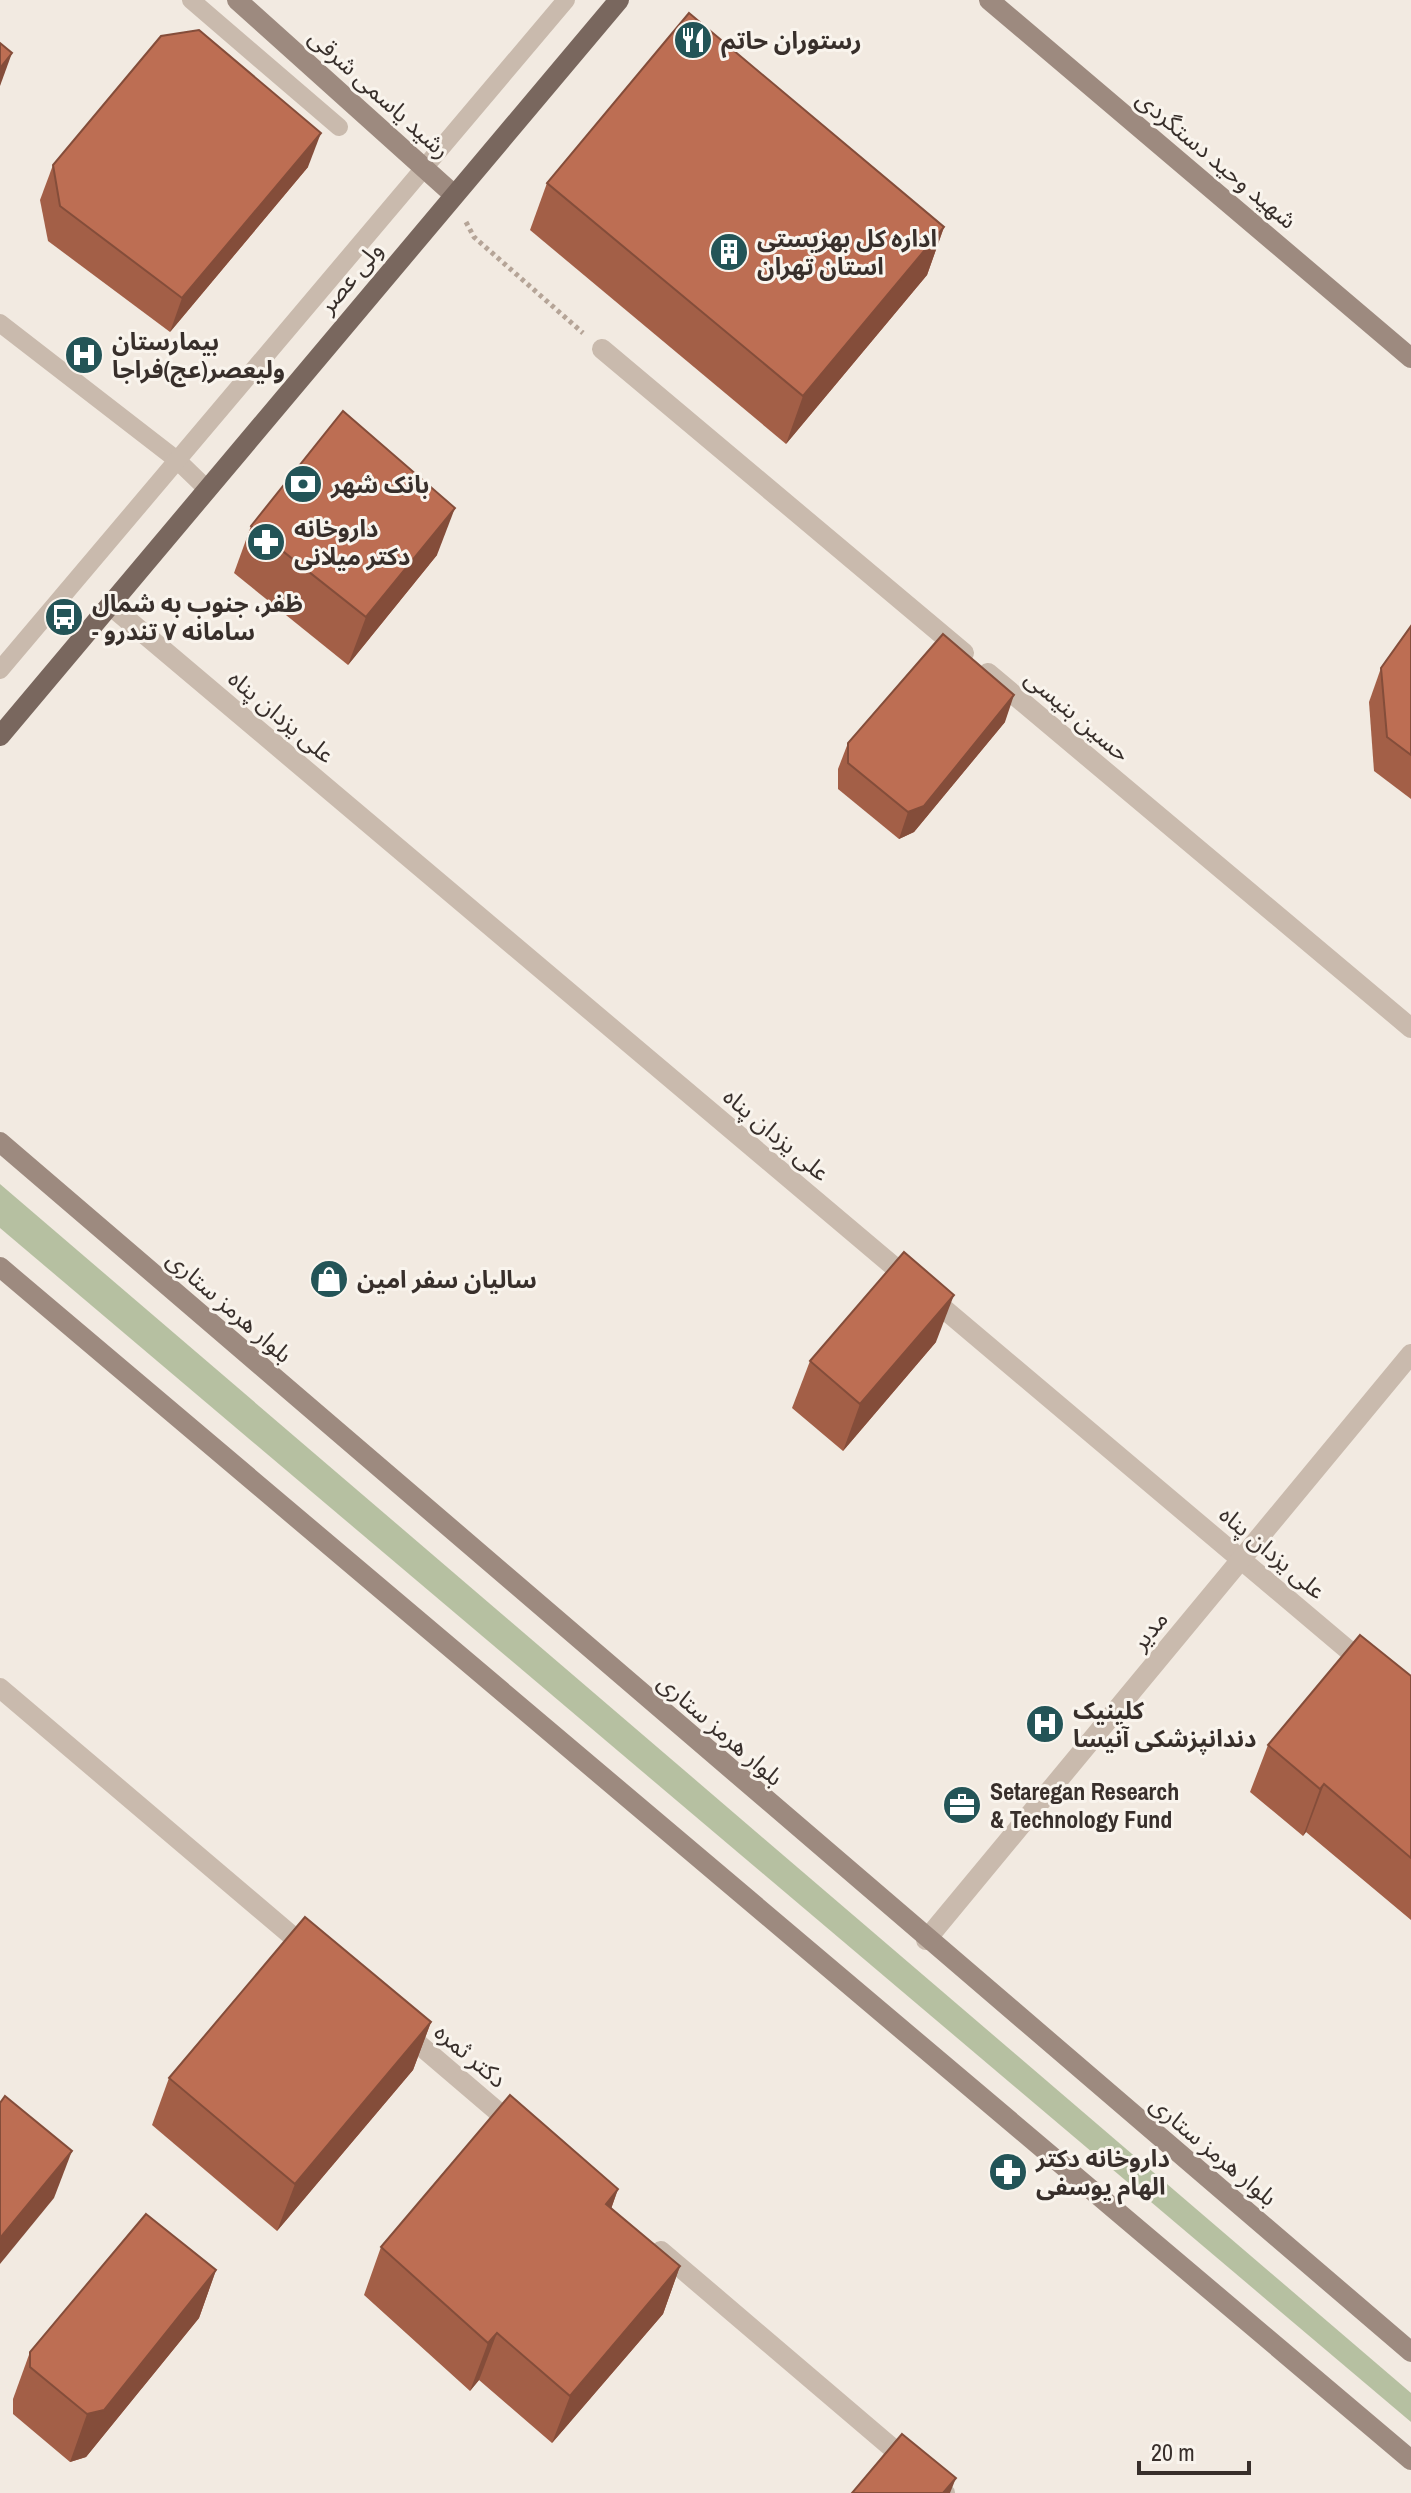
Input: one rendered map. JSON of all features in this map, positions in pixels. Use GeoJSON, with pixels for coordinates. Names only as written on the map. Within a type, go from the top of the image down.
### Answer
{"type":"FeatureCollection","features":[{"type":"Feature","properties":{"kind":"main road","name":"ولی عصر"},"geometry":{"type":"LineString","coordinates":[[0,736],[619,0]]}},
{"type":"Feature","properties":{"kind":"street","name":"رشید یاسمی شرقی"},"geometry":{"type":"LineString","coordinates":[[237,0],[453,194]]}},
{"type":"Feature","properties":{"kind":"street","name":"شهید وحید دستگردی"},"geometry":{"type":"LineString","coordinates":[[989,0],[1411,358]]}},
{"type":"Feature","properties":{"kind":"street","name":"حسین بنیسی"},"geometry":{"type":"LineString","coordinates":[[602,349],[1411,1028]]}},
{"type":"Feature","properties":{"kind":"street","name":"علی یزدان پناه"},"geometry":{"type":"LineString","coordinates":[[110,605],[1411,1703]]}},
{"type":"Feature","properties":{"kind":"street","name":"بلوار هرمز ستاری"},"geometry":{"type":"LineString","coordinates":[[0,1142],[926,1940],[1411,2352]]}},
{"type":"Feature","properties":{"kind":"street"},"geometry":{"type":"LineString","coordinates":[[0,1267],[1411,2460]]}},
{"type":"Feature","properties":{"kind":"street","name":"مدیر"},"geometry":{"type":"LineString","coordinates":[[926,1940],[1411,1354]]}},
{"type":"Feature","properties":{"kind":"street"},"geometry":{"type":"LineString","coordinates":[[0,1688],[327,1966]]}},
{"type":"Feature","properties":{"kind":"street","name":"دکتر ثمره"},"geometry":{"type":"LineString","coordinates":[[388,2018],[533,2142]]}},
{"type":"Feature","properties":{"kind":"street"},"geometry":{"type":"LineString","coordinates":[[642,2235],[945,2493]]}},
{"type":"Feature","properties":{"kind":"lane"},"geometry":{"type":"LineString","coordinates":[[191,0],[339,127]]}},
{"type":"Feature","properties":{"kind":"lane"},"geometry":{"type":"LineString","coordinates":[[0,670],[566,0]]}},
{"type":"Feature","properties":{"kind":"lane"},"geometry":{"type":"LineString","coordinates":[[0,323],[177,460],[208,490]]}},
{"type":"Feature","properties":{"kind":"path"},"geometry":{"type":"LineString","coordinates":[[453,194],[474,237],[602,349]]}},
{"type":"Feature","properties":{"kind":"green space"},"geometry":{"type":"Polygon","coordinates":[[[0,1184],[1411,2393],[1411,2422],[0,1228],[0,1184]]]}},
{"type":"Feature","properties":{"kind":"building","name":"اداره کل بهزیستی استان تهران"},"geometry":{"type":"Polygon","coordinates":[[[689,13],[944,227],[803,396],[547,183],[689,13]]]}},
{"type":"Feature","properties":{"kind":"building"},"geometry":{"type":"Polygon","coordinates":[[[199,30],[321,133],[182,298],[60,206],[53,165],[161,36],[199,30]]]}},
{"type":"Feature","properties":{"kind":"building"},"geometry":{"type":"Polygon","coordinates":[[[0,43],[12,53],[0,68],[0,43]]]}},
{"type":"Feature","properties":{"kind":"building"},"geometry":{"type":"Polygon","coordinates":[[[343,411],[455,508],[366,617],[251,526],[343,411]]]}},
{"type":"Feature","properties":{"kind":"building"},"geometry":{"type":"Polygon","coordinates":[[[1411,626],[1411,755],[1387,737],[1381,668],[1411,626]]]}},
{"type":"Feature","properties":{"kind":"building"},"geometry":{"type":"Polygon","coordinates":[[[943,634],[1014,695],[924,806],[908,812],[848,763],[848,743],[943,634]]]}},
{"type":"Feature","properties":{"kind":"building"},"geometry":{"type":"Polygon","coordinates":[[[904,1252],[954,1295],[860,1404],[810,1361],[904,1252]]]}},
{"type":"Feature","properties":{"kind":"building"},"geometry":{"type":"Polygon","coordinates":[[[1360,1635],[1411,1676],[1411,1858],[1324,1784],[1320,1789],[1268,1745],[1360,1635]]]}},
{"type":"Feature","properties":{"kind":"building"},"geometry":{"type":"Polygon","coordinates":[[[305,1917],[431,2022],[295,2184],[169,2078],[305,1917]]]}},
{"type":"Feature","properties":{"kind":"building"},"geometry":{"type":"Polygon","coordinates":[[[510,2095],[618,2189],[606,2204],[680,2266],[570,2396],[497,2333],[488,2343],[381,2247],[510,2095]]]}},
{"type":"Feature","properties":{"kind":"building"},"geometry":{"type":"Polygon","coordinates":[[[5,2096],[72,2151],[0,2238],[0,2103],[5,2096]]]}},
{"type":"Feature","properties":{"kind":"building"},"geometry":{"type":"Polygon","coordinates":[[[146,2214],[216,2270],[104,2410],[87,2414],[30,2367],[30,2352],[146,2214]]]}},
{"type":"Feature","properties":{"kind":"building"},"geometry":{"type":"Polygon","coordinates":[[[902,2434],[956,2478],[943,2493],[852,2493],[902,2434]]]}},
{"type":"Feature","properties":{"kind":"place","name":"رستوران حاتم"},"geometry":{"type":"Point","coordinates":[693,40]}},
{"type":"Feature","properties":{"kind":"place","name":"اداره کل بهزیستی استان تهران"},"geometry":{"type":"Point","coordinates":[729,252]}},
{"type":"Feature","properties":{"kind":"place","name":"بیمارستان ولیعصر(عج)فراجا"},"geometry":{"type":"Point","coordinates":[84,355]}},
{"type":"Feature","properties":{"kind":"place","name":"بانک شهر"},"geometry":{"type":"Point","coordinates":[303,484]}},
{"type":"Feature","properties":{"kind":"place","name":"داروخانه دکتر میلانی"},"geometry":{"type":"Point","coordinates":[266,542]}},
{"type":"Feature","properties":{"kind":"place","name":"ظفر، جنوب به شمال - سامانه ۷ تندرو"},"geometry":{"type":"Point","coordinates":[64,617]}},
{"type":"Feature","properties":{"kind":"place","name":"سالیان سفر امین"},"geometry":{"type":"Point","coordinates":[329,1279]}},
{"type":"Feature","properties":{"kind":"place","name":"کلینیک دندانپزشکی آنیسا"},"geometry":{"type":"Point","coordinates":[1045,1724]}},
{"type":"Feature","properties":{"kind":"place","name":"Setaregan Research & Technology Fund"},"geometry":{"type":"Point","coordinates":[962,1805]}},
{"type":"Feature","properties":{"kind":"place","name":"داروخانه دکتر الهام یوسفی"},"geometry":{"type":"Point","coordinates":[1008,2172]}}]}
